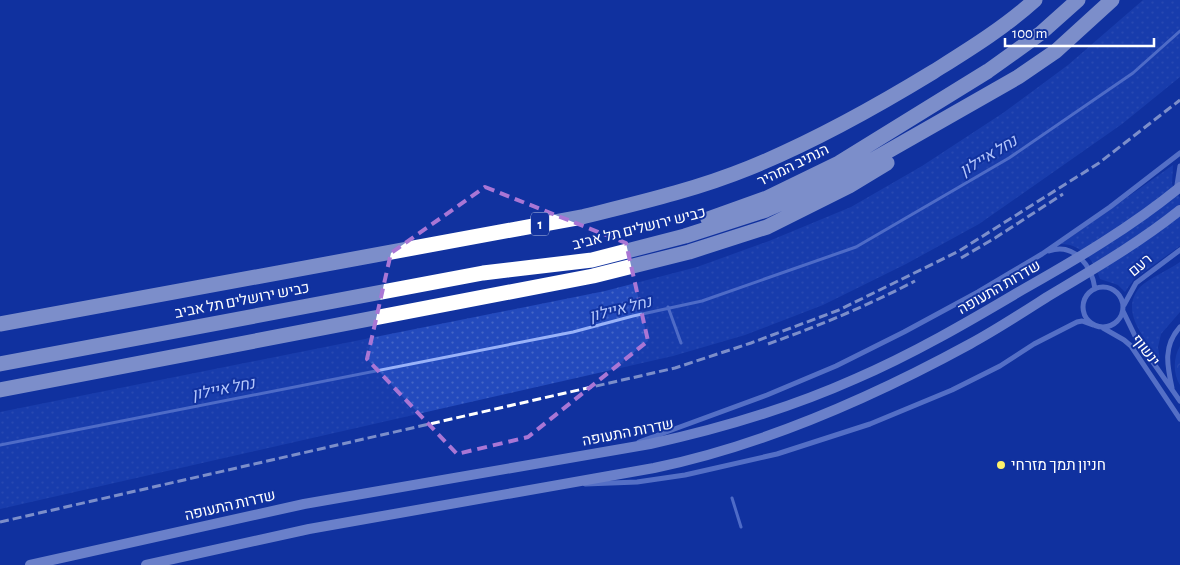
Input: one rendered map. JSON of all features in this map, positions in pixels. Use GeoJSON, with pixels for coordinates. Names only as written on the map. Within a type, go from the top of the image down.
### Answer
{"type":"FeatureCollection","features":[{"type":"Feature","properties":{"kind":"highway","name":"כביש ירושלים תל אביב"},"geometry":{"type":"LineString","coordinates":[[0,324],[582,217],[674,194],[748,168],[824,134],[900,92],[972,47],[1035,0]]}},
{"type":"Feature","properties":{"kind":"highway","name":"הנתיב המהיר"},"geometry":{"type":"LineString","coordinates":[[483,273],[589,251],[688,226],[767,198],[840,163],[988,71],[1041,33],[1078,0]]}},
{"type":"Feature","properties":{"kind":"highway","name":"כביש ירושלים תל אביב"},"geometry":{"type":"LineString","coordinates":[[0,364],[483,273],[592,260],[685,236],[766,210],[848,174],[1018,77],[1056,51],[1112,0]]}},
{"type":"Feature","properties":{"kind":"highway"},"geometry":{"type":"LineString","coordinates":[[0,390],[566,282],[689,252],[767,227],[849,186],[928,139],[1018,77]]}},
{"type":"Feature","properties":{"kind":"main road","name":"שדרות התעופה"},"geometry":{"type":"LineString","coordinates":[[30,565],[304,504],[689,435],[777,409],[855,380],[961,326],[1103,242],[1180,188]]}},
{"type":"Feature","properties":{"kind":"main road"},"geometry":{"type":"LineString","coordinates":[[146,565],[309,529],[560,486],[695,460],[827,413],[903,379],[971,344],[1119,253],[1180,210]]}},
{"type":"Feature","properties":{"kind":"street"},"geometry":{"type":"LineString","coordinates":[[619,449],[767,395],[836,366],[970,296],[1042,254],[1110,207],[1180,153]]}},
{"type":"Feature","properties":{"kind":"street"},"geometry":{"type":"LineString","coordinates":[[1180,166],[1177,184],[1180,188]]}},
{"type":"Feature","properties":{"kind":"street"},"geometry":{"type":"LineString","coordinates":[[1042,254],[1056,248],[1074,253],[1088,266],[1095,288]]}},
{"type":"Feature","properties":{"kind":"street","name":"רעם"},"geometry":{"type":"LineString","coordinates":[[1124,308],[1136,283],[1180,250]]}},
{"type":"Feature","properties":{"kind":"street"},"geometry":{"type":"LineString","coordinates":[[1165,260],[1180,254]]}},
{"type":"Feature","properties":{"kind":"street"},"geometry":{"type":"LineString","coordinates":[[560,486],[646,481],[684,475],[777,454],[870,424],[952,390],[1000,366],[1034,344],[1076,322],[1103,328],[1114,325],[1122,317],[1124,308],[1120,295],[1112,288],[1095,288],[1086,296],[1083,308],[1087,319],[1093,325]]}},
{"type":"Feature","properties":{"kind":"street","name":"ינשוף"},"geometry":{"type":"LineString","coordinates":[[1124,308],[1136,338],[1180,401]]}},
{"type":"Feature","properties":{"kind":"street"},"geometry":{"type":"LineString","coordinates":[[1173,391],[1167,367],[1168,347],[1171,338],[1180,327]]}},
{"type":"Feature","properties":{"kind":"street","name":"ינשוף"},"geometry":{"type":"LineString","coordinates":[[1103,328],[1131,346],[1180,419]]}},
{"type":"Feature","properties":{"kind":"highlighted area"},"geometry":{"type":"Polygon","coordinates":[[[485,187],[626,243],[648,341],[528,437],[457,454],[367,359],[391,253],[485,187]]]}},
{"type":"Feature","properties":{"kind":"green space"},"geometry":{"type":"Polygon","coordinates":[[[1143,0],[1180,0],[1180,77],[1122,124],[979,224],[906,264],[823,305],[745,335],[673,356],[0,509],[0,412],[605,291],[697,267],[769,241],[851,207],[922,166],[1003,113],[1068,65],[1143,0]]]}},
{"type":"Feature","properties":{"kind":"green space"},"geometry":{"type":"Polygon","coordinates":[[[1173,165],[1172,184],[1180,198],[1180,246],[1134,279],[1125,292],[1118,285],[1100,279],[1094,266],[1081,250],[1061,244],[1173,165]]]}},
{"type":"Feature","properties":{"kind":"green space"},"geometry":{"type":"Polygon","coordinates":[[[1180,262],[1180,312],[1161,334],[1158,347],[1160,360],[1137,326],[1132,306],[1134,297],[1140,287],[1148,280],[1180,262]]]}},
{"type":"Feature","properties":{"kind":"green space"},"geometry":{"type":"Polygon","coordinates":[[[1180,346],[1180,385],[1176,376],[1175,366],[1180,346]]]}},
{"type":"Feature","properties":{"kind":"waterway","name":"נחל איילון"},"geometry":{"type":"LineString","coordinates":[[0,445],[573,332],[633,316],[702,301],[856,247],[1009,158],[1133,73],[1180,31]]}},
{"type":"Feature","properties":{"kind":"waterway"},"geometry":{"type":"LineString","coordinates":[[668,307],[681,343]]}},
{"type":"Feature","properties":{"kind":"waterway"},"geometry":{"type":"LineString","coordinates":[[732,498],[741,527]]}},
{"type":"Feature","properties":{"kind":"railway"},"geometry":{"type":"LineString","coordinates":[[0,522],[675,368],[751,343],[839,310],[959,251],[1099,163],[1180,100]]}},
{"type":"Feature","properties":{"kind":"railway"},"geometry":{"type":"LineString","coordinates":[[961,258],[1063,194]]}},
{"type":"Feature","properties":{"kind":"railway"},"geometry":{"type":"LineString","coordinates":[[768,344],[842,315],[915,281]]}},
{"type":"Feature","properties":{"kind":"place","name":"חניון תמך מזרחי"},"geometry":{"type":"Point","coordinates":[1001,465]}}]}
